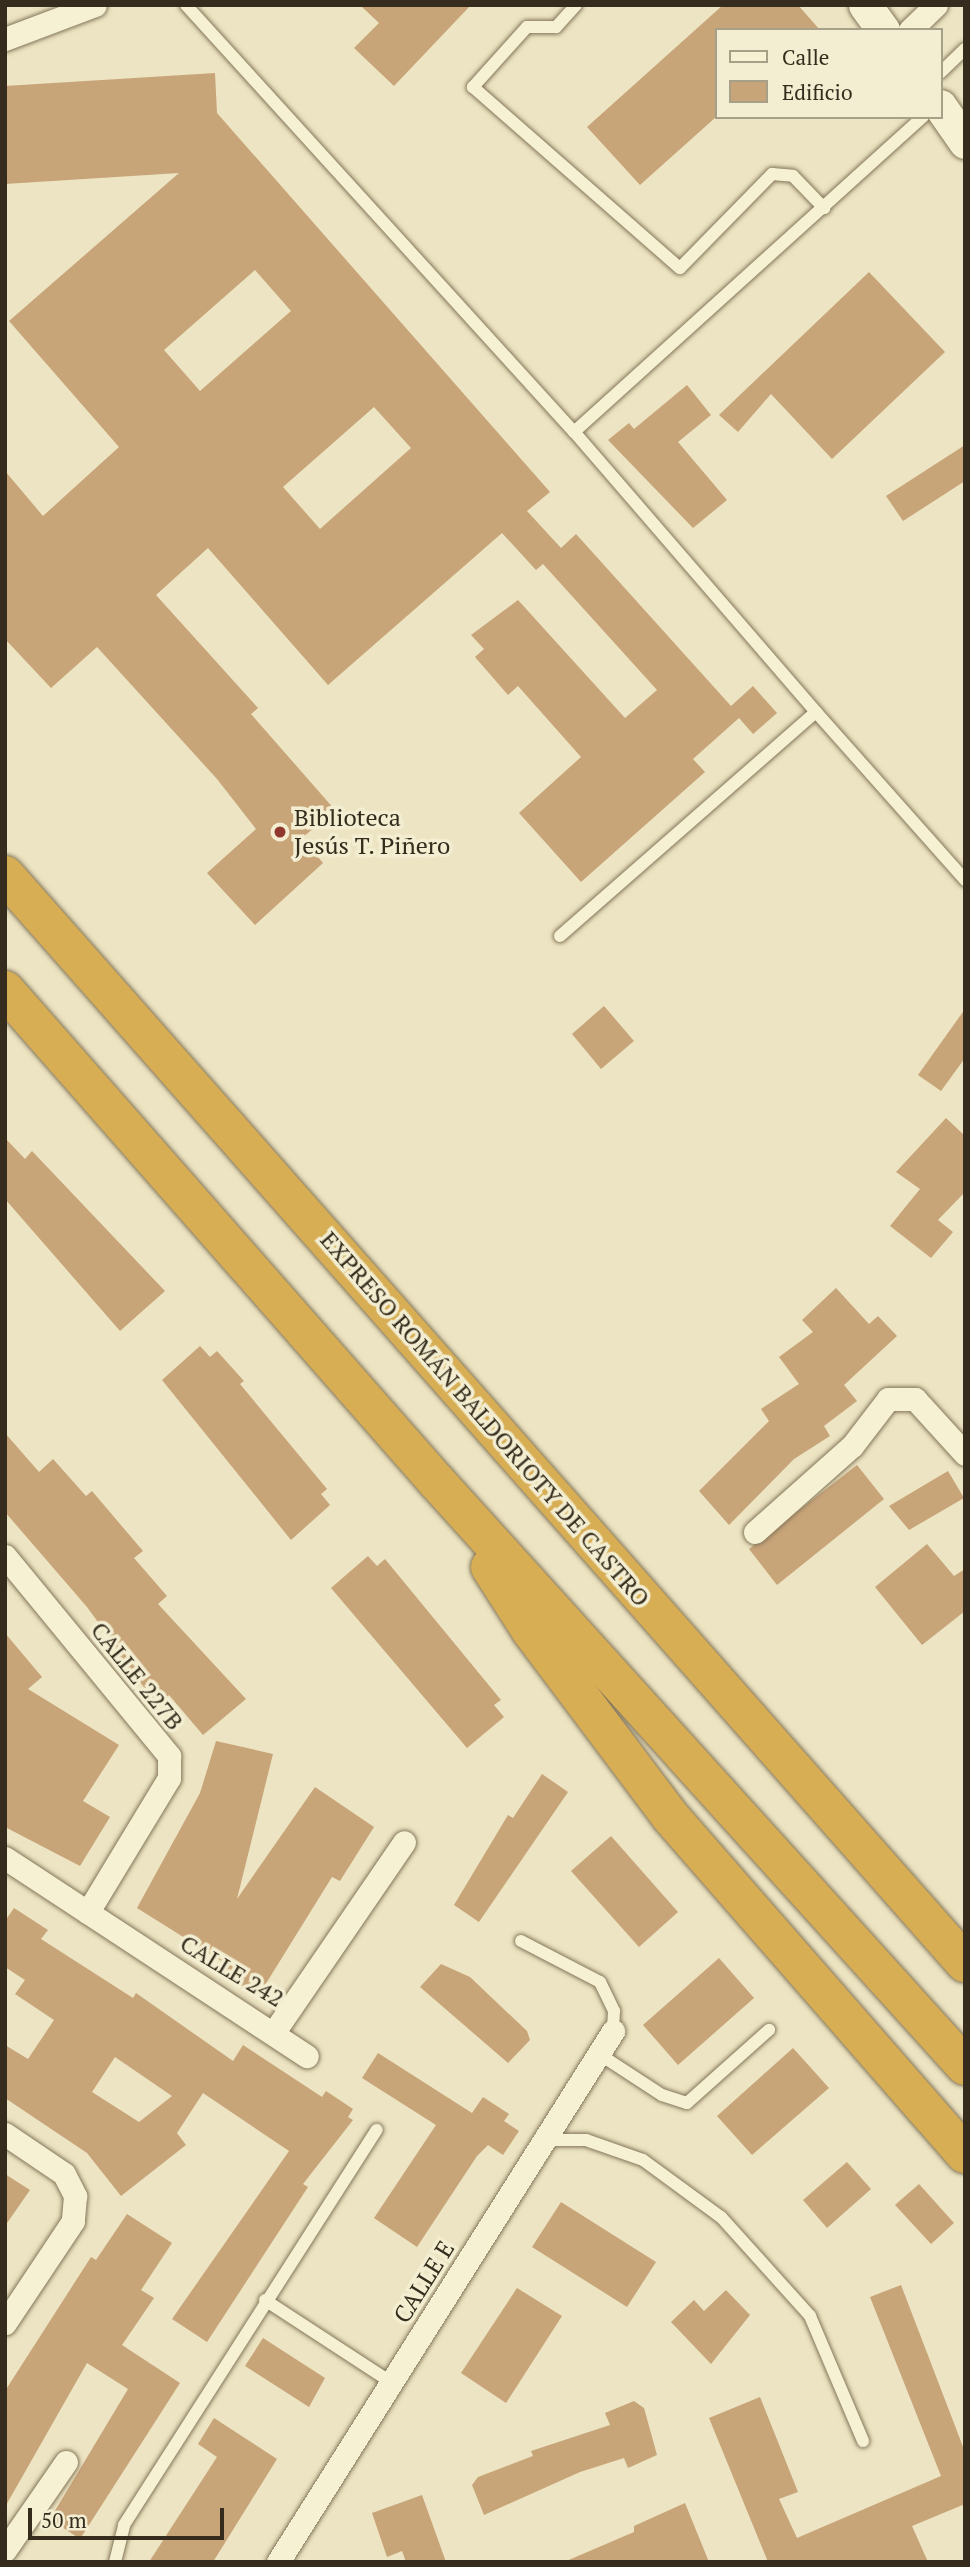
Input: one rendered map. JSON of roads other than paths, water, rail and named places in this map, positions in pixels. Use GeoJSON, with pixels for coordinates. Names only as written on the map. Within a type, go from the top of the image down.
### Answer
{"type":"FeatureCollection","features":[{"type":"Feature","properties":{"kind":"highway","name":"EXPRESO ROMÁN BALDORIOTY DE CASTRO"},"geometry":{"type":"LineString","coordinates":[[5,875],[965,1964]]}},
{"type":"Feature","properties":{"kind":"highway"},"geometry":{"type":"LineString","coordinates":[[5,990],[437,1482],[965,2066]]}},
{"type":"Feature","properties":{"kind":"highway"},"geometry":{"type":"LineString","coordinates":[[437,1482],[531,1631],[669,1815],[965,2154]]}},
{"type":"Feature","properties":{"kind":"street"},"geometry":{"type":"LineString","coordinates":[[865,5],[882,28]]}},
{"type":"Feature","properties":{"kind":"street"},"geometry":{"type":"LineString","coordinates":[[912,28],[936,5]]}},
{"type":"Feature","properties":{"kind":"street"},"geometry":{"type":"LineString","coordinates":[[5,39],[92,6]]}},
{"type":"Feature","properties":{"kind":"street"},"geometry":{"type":"LineString","coordinates":[[942,109],[965,142]]}},
{"type":"Feature","properties":{"kind":"street"},"geometry":{"type":"LineString","coordinates":[[755,1532],[852,1446],[888,1399],[915,1399],[965,1454]]}},
{"type":"Feature","properties":{"kind":"street","name":"CALLE 227B"},"geometry":{"type":"LineString","coordinates":[[5,1556],[169,1756],[169,1778],[88,1912]]}},
{"type":"Feature","properties":{"kind":"street","name":"CALLE 242"},"geometry":{"type":"LineString","coordinates":[[5,1858],[274,2032],[404,1842]]}},
{"type":"Feature","properties":{"kind":"street","name":"CALLE E"},"geometry":{"type":"LineString","coordinates":[[278,2562],[613,2031]]}},
{"type":"Feature","properties":{"kind":"street"},"geometry":{"type":"LineString","coordinates":[[274,2032],[307,2056]]}},
{"type":"Feature","properties":{"kind":"street"},"geometry":{"type":"LineString","coordinates":[[5,2134],[64,2174],[75,2196],[73,2221],[5,2323]]}},
{"type":"Feature","properties":{"kind":"street"},"geometry":{"type":"LineString","coordinates":[[5,2550],[66,2462]]}},
{"type":"Feature","properties":{"kind":"lane"},"geometry":{"type":"LineString","coordinates":[[187,5],[574,432],[965,880]]}},
{"type":"Feature","properties":{"kind":"lane"},"geometry":{"type":"LineString","coordinates":[[576,5],[556,27],[527,27],[473,87],[680,268],[772,174],[793,176],[824,208]]}},
{"type":"Feature","properties":{"kind":"lane"},"geometry":{"type":"LineString","coordinates":[[942,71],[965,49]]}},
{"type":"Feature","properties":{"kind":"lane"},"geometry":{"type":"LineString","coordinates":[[574,432],[921,119]]}},
{"type":"Feature","properties":{"kind":"lane"},"geometry":{"type":"LineString","coordinates":[[561,936],[816,712]]}},
{"type":"Feature","properties":{"kind":"lane"},"geometry":{"type":"LineString","coordinates":[[521,1941],[600,1982],[614,2011],[613,2031]]}},
{"type":"Feature","properties":{"kind":"lane"},"geometry":{"type":"LineString","coordinates":[[599,2054],[687,2103],[769,2030]]}},
{"type":"Feature","properties":{"kind":"lane"},"geometry":{"type":"LineString","coordinates":[[115,2562],[124,2525],[265,2300],[377,2130]]}},
{"type":"Feature","properties":{"kind":"lane"},"geometry":{"type":"LineString","coordinates":[[544,2140],[586,2140],[643,2160],[721,2217],[810,2316],[863,2441]]}},
{"type":"Feature","properties":{"kind":"lane"},"geometry":{"type":"LineString","coordinates":[[265,2300],[391,2382]]}},
{"type":"Feature","properties":{"kind":"place","name":"Biblioteca Jesús T. Piñero"},"geometry":{"type":"Point","coordinates":[280,832]}}]}
